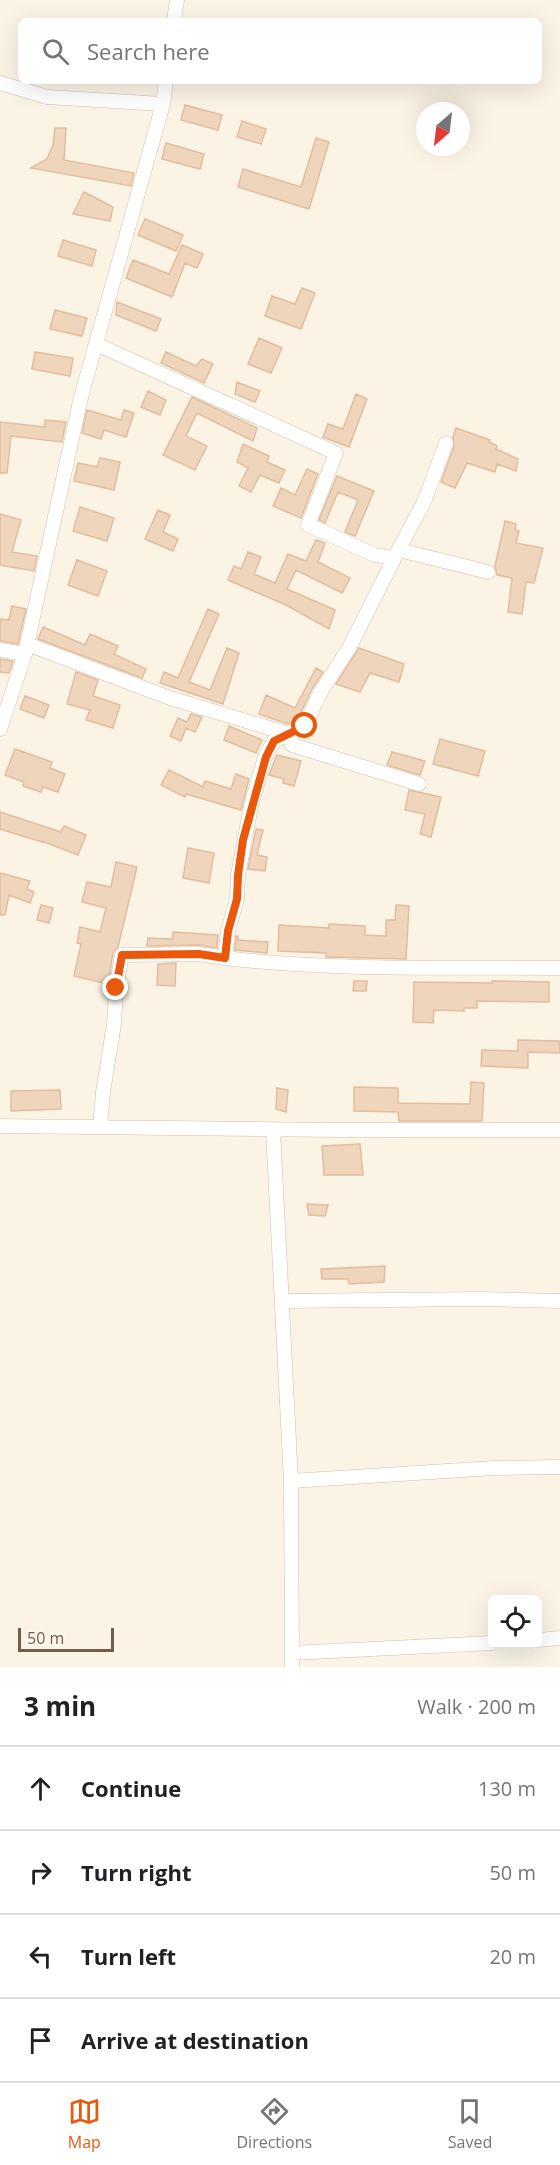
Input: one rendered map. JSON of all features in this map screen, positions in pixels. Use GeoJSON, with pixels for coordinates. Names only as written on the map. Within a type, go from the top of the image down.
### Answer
{"type":"FeatureCollection","features":[{"type":"Feature","properties":{"kind":"street"},"geometry":{"type":"LineString","coordinates":[[174,18],[177,0]]}},
{"type":"Feature","properties":{"kind":"street"},"geometry":{"type":"LineString","coordinates":[[0,83],[47,97],[162,104]]}},
{"type":"Feature","properties":{"kind":"street"},"geometry":{"type":"LineString","coordinates":[[0,729],[26,649],[81,397],[162,104],[165,84]]}},
{"type":"Feature","properties":{"kind":"street"},"geometry":{"type":"LineString","coordinates":[[96,344],[336,453],[308,525],[375,555],[396,555],[488,572]]}},
{"type":"Feature","properties":{"kind":"street"},"geometry":{"type":"LineString","coordinates":[[225,958],[228,931],[237,899],[239,866],[251,806],[266,757],[274,741],[305,726],[320,693],[349,648],[424,502],[446,443]]}},
{"type":"Feature","properties":{"kind":"street"},"geometry":{"type":"LineString","coordinates":[[0,650],[26,649],[170,698],[289,734]]}},
{"type":"Feature","properties":{"kind":"street"},"geometry":{"type":"LineString","coordinates":[[289,734],[292,745],[419,784]]}},
{"type":"Feature","properties":{"kind":"street"},"geometry":{"type":"LineString","coordinates":[[100,1128],[122,955],[199,954],[252,961],[433,969],[560,968]]}},
{"type":"Feature","properties":{"kind":"street"},"geometry":{"type":"LineString","coordinates":[[0,1126],[273,1130],[560,1130]]}},
{"type":"Feature","properties":{"kind":"street"},"geometry":{"type":"LineString","coordinates":[[273,1130],[291,1481],[292,1660],[488,1643]]}},
{"type":"Feature","properties":{"kind":"street"},"geometry":{"type":"LineString","coordinates":[[282,1301],[484,1299],[560,1301]]}},
{"type":"Feature","properties":{"kind":"street"},"geometry":{"type":"LineString","coordinates":[[291,1481],[494,1468],[560,1467]]}},
{"type":"Feature","properties":{"kind":"street"},"geometry":{"type":"LineString","coordinates":[[542,1640],[560,1638]]}},
{"type":"Feature","properties":{"kind":"building"},"geometry":{"type":"Polygon","coordinates":[[[185,105],[222,115],[218,130],[181,120],[185,105]]]}},
{"type":"Feature","properties":{"kind":"building"},"geometry":{"type":"Polygon","coordinates":[[[242,121],[266,129],[261,144],[237,137],[242,121]]]}},
{"type":"Feature","properties":{"kind":"building"},"geometry":{"type":"Polygon","coordinates":[[[55,128],[66,128],[64,160],[134,173],[131,186],[31,168],[47,159],[53,145],[55,128]]]}},
{"type":"Feature","properties":{"kind":"building"},"geometry":{"type":"Polygon","coordinates":[[[316,138],[329,142],[309,209],[238,187],[243,169],[301,187],[316,138]]]}},
{"type":"Feature","properties":{"kind":"building"},"geometry":{"type":"Polygon","coordinates":[[[166,143],[204,154],[200,169],[162,159],[166,143]]]}},
{"type":"Feature","properties":{"kind":"building"},"geometry":{"type":"Polygon","coordinates":[[[84,192],[113,207],[110,221],[73,214],[84,192]]]}},
{"type":"Feature","properties":{"kind":"building"},"geometry":{"type":"Polygon","coordinates":[[[145,219],[183,235],[176,251],[138,235],[145,219]]]}},
{"type":"Feature","properties":{"kind":"building"},"geometry":{"type":"Polygon","coordinates":[[[63,240],[96,250],[92,266],[58,256],[63,240]]]}},
{"type":"Feature","properties":{"kind":"building"},"geometry":{"type":"Polygon","coordinates":[[[182,245],[203,254],[197,268],[185,263],[172,297],[126,278],[133,260],[169,274],[182,245]]]}},
{"type":"Feature","properties":{"kind":"building"},"geometry":{"type":"Polygon","coordinates":[[[302,288],[315,293],[301,329],[265,316],[272,296],[295,304],[302,288]]]}},
{"type":"Feature","properties":{"kind":"building"},"geometry":{"type":"Polygon","coordinates":[[[117,302],[161,319],[156,331],[116,315],[117,302]]]}},
{"type":"Feature","properties":{"kind":"building"},"geometry":{"type":"Polygon","coordinates":[[[55,310],[87,318],[82,336],[50,329],[55,310]]]}},
{"type":"Feature","properties":{"kind":"building"},"geometry":{"type":"Polygon","coordinates":[[[259,338],[282,348],[271,373],[248,364],[259,338]]]}},
{"type":"Feature","properties":{"kind":"building"},"geometry":{"type":"Polygon","coordinates":[[[35,352],[73,358],[70,376],[32,369],[35,352]]]}},
{"type":"Feature","properties":{"kind":"building"},"geometry":{"type":"Polygon","coordinates":[[[166,352],[196,366],[202,359],[213,364],[204,383],[161,363],[166,352]]]}},
{"type":"Feature","properties":{"kind":"building"},"geometry":{"type":"Polygon","coordinates":[[[237,382],[260,391],[255,402],[235,394],[237,382]]]}},
{"type":"Feature","properties":{"kind":"building"},"geometry":{"type":"Polygon","coordinates":[[[148,391],[166,400],[160,415],[141,407],[148,391]]]}},
{"type":"Feature","properties":{"kind":"building"},"geometry":{"type":"Polygon","coordinates":[[[356,394],[367,399],[349,447],[323,437],[328,424],[343,429],[356,394]]]}},
{"type":"Feature","properties":{"kind":"building"},"geometry":{"type":"Polygon","coordinates":[[[192,397],[257,428],[253,441],[197,413],[186,436],[207,446],[195,470],[163,455],[192,397]]]}},
{"type":"Feature","properties":{"kind":"building"},"geometry":{"type":"Polygon","coordinates":[[[87,410],[121,420],[124,410],[134,413],[126,437],[104,430],[101,439],[82,433],[87,410]]]}},
{"type":"Feature","properties":{"kind":"building"},"geometry":{"type":"Polygon","coordinates":[[[45,420],[66,422],[62,442],[11,436],[7,473],[0,473],[0,422],[45,427],[45,420]]]}},
{"type":"Feature","properties":{"kind":"building"},"geometry":{"type":"Polygon","coordinates":[[[456,428],[490,440],[489,442],[497,446],[496,449],[518,459],[516,471],[497,464],[495,472],[467,463],[455,488],[441,482],[454,446],[453,437],[456,428]]]}},
{"type":"Feature","properties":{"kind":"building"},"geometry":{"type":"Polygon","coordinates":[[[243,444],[269,456],[267,462],[285,470],[279,483],[260,475],[251,492],[239,486],[248,468],[237,462],[243,444]]]}},
{"type":"Feature","properties":{"kind":"building"},"geometry":{"type":"Polygon","coordinates":[[[100,458],[120,462],[114,490],[74,481],[78,463],[97,467],[100,458]]]}},
{"type":"Feature","properties":{"kind":"building"},"geometry":{"type":"Polygon","coordinates":[[[307,469],[318,474],[301,518],[273,506],[281,488],[295,495],[307,469]]]}},
{"type":"Feature","properties":{"kind":"building"},"geometry":{"type":"Polygon","coordinates":[[[337,476],[374,491],[355,536],[345,532],[358,500],[338,492],[325,523],[319,520],[337,476]]]}},
{"type":"Feature","properties":{"kind":"building"},"geometry":{"type":"Polygon","coordinates":[[[80,507],[114,518],[107,541],[73,531],[80,507]]]}},
{"type":"Feature","properties":{"kind":"building"},"geometry":{"type":"Polygon","coordinates":[[[158,510],[170,515],[163,532],[178,539],[173,551],[145,539],[158,510]]]}},
{"type":"Feature","properties":{"kind":"building"},"geometry":{"type":"Polygon","coordinates":[[[0,514],[21,520],[12,552],[37,556],[34,571],[0,565],[0,514]]]}},
{"type":"Feature","properties":{"kind":"building"},"geometry":{"type":"Polygon","coordinates":[[[505,521],[516,524],[515,530],[519,531],[516,543],[543,548],[534,583],[526,582],[522,614],[508,612],[512,578],[497,575],[495,566],[505,521]]]}},
{"type":"Feature","properties":{"kind":"building"},"geometry":{"type":"Polygon","coordinates":[[[316,540],[325,543],[318,562],[350,578],[342,593],[296,570],[287,589],[335,610],[329,629],[286,605],[228,580],[234,566],[241,569],[248,552],[261,557],[254,574],[275,583],[288,554],[306,561],[316,540]]]}},
{"type":"Feature","properties":{"kind":"building"},"geometry":{"type":"Polygon","coordinates":[[[77,560],[107,571],[98,596],[68,585],[77,560]]]}},
{"type":"Feature","properties":{"kind":"building"},"geometry":{"type":"Polygon","coordinates":[[[12,606],[26,609],[18,644],[0,641],[0,619],[9,620],[12,606]]]}},
{"type":"Feature","properties":{"kind":"building"},"geometry":{"type":"Polygon","coordinates":[[[208,609],[219,614],[189,682],[210,690],[227,648],[239,653],[223,704],[160,683],[164,672],[178,678],[208,609]]]}},
{"type":"Feature","properties":{"kind":"building"},"geometry":{"type":"Polygon","coordinates":[[[43,627],[85,645],[90,634],[118,646],[114,654],[146,669],[142,678],[38,639],[43,627]]]}},
{"type":"Feature","properties":{"kind":"building"},"geometry":{"type":"Polygon","coordinates":[[[359,648],[404,664],[399,682],[370,673],[360,692],[336,684],[359,648]]]}},
{"type":"Feature","properties":{"kind":"building"},"geometry":{"type":"Polygon","coordinates":[[[0,659],[13,661],[9,673],[0,672],[0,659]]]}},
{"type":"Feature","properties":{"kind":"building"},"geometry":{"type":"Polygon","coordinates":[[[316,668],[323,672],[298,719],[288,724],[259,714],[266,695],[295,708],[316,668]]]}},
{"type":"Feature","properties":{"kind":"building"},"geometry":{"type":"Polygon","coordinates":[[[76,672],[98,680],[93,696],[120,705],[113,728],[86,720],[90,710],[67,704],[76,672]]]}},
{"type":"Feature","properties":{"kind":"building"},"geometry":{"type":"Polygon","coordinates":[[[25,696],[49,705],[44,718],[20,709],[25,696]]]}},
{"type":"Feature","properties":{"kind":"building"},"geometry":{"type":"Polygon","coordinates":[[[191,714],[202,717],[195,732],[186,728],[181,741],[170,736],[178,718],[187,722],[191,714]]]}},
{"type":"Feature","properties":{"kind":"building"},"geometry":{"type":"Polygon","coordinates":[[[229,726],[262,740],[256,753],[224,740],[229,726]]]}},
{"type":"Feature","properties":{"kind":"building"},"geometry":{"type":"Polygon","coordinates":[[[440,739],[485,751],[478,776],[433,764],[440,739]]]}},
{"type":"Feature","properties":{"kind":"building"},"geometry":{"type":"Polygon","coordinates":[[[15,749],[52,762],[50,768],[65,774],[58,792],[43,787],[41,792],[23,786],[24,782],[5,775],[15,749]]]}},
{"type":"Feature","properties":{"kind":"building"},"geometry":{"type":"Polygon","coordinates":[[[392,752],[425,761],[420,775],[387,765],[392,752]]]}},
{"type":"Feature","properties":{"kind":"building"},"geometry":{"type":"Polygon","coordinates":[[[277,755],[301,761],[294,786],[283,783],[284,779],[269,775],[277,755]]]}},
{"type":"Feature","properties":{"kind":"building"},"geometry":{"type":"Polygon","coordinates":[[[169,770],[203,787],[205,781],[231,789],[236,774],[249,779],[241,810],[186,794],[185,797],[161,785],[169,770]]]}},
{"type":"Feature","properties":{"kind":"building"},"geometry":{"type":"Polygon","coordinates":[[[409,790],[441,797],[431,837],[420,834],[425,814],[405,810],[409,790]]]}},
{"type":"Feature","properties":{"kind":"building"},"geometry":{"type":"Polygon","coordinates":[[[0,812],[61,832],[64,826],[86,835],[78,855],[42,841],[0,829],[0,812]]]}},
{"type":"Feature","properties":{"kind":"building"},"geometry":{"type":"Polygon","coordinates":[[[256,829],[263,830],[257,855],[267,857],[265,871],[248,869],[256,829]]]}},
{"type":"Feature","properties":{"kind":"building"},"geometry":{"type":"Polygon","coordinates":[[[188,848],[214,853],[209,883],[183,878],[188,848]]]}},
{"type":"Feature","properties":{"kind":"building"},"geometry":{"type":"Polygon","coordinates":[[[116,862],[137,867],[118,947],[113,953],[108,984],[74,976],[81,944],[77,943],[80,927],[100,932],[106,908],[82,902],[87,882],[111,887],[116,862]]]}},
{"type":"Feature","properties":{"kind":"building"},"geometry":{"type":"Polygon","coordinates":[[[0,873],[30,881],[27,889],[34,892],[30,903],[9,895],[5,915],[0,915],[0,873]]]}},
{"type":"Feature","properties":{"kind":"building"},"geometry":{"type":"Polygon","coordinates":[[[41,905],[53,908],[49,923],[37,920],[41,905]]]}},
{"type":"Feature","properties":{"kind":"building"},"geometry":{"type":"Polygon","coordinates":[[[396,905],[409,906],[406,959],[326,957],[326,953],[278,951],[279,925],[329,928],[329,924],[365,926],[365,935],[386,936],[386,920],[395,920],[396,905]]]}},
{"type":"Feature","properties":{"kind":"building"},"geometry":{"type":"Polygon","coordinates":[[[173,932],[218,935],[217,948],[199,945],[147,946],[148,938],[173,939],[173,932]]]}},
{"type":"Feature","properties":{"kind":"building"},"geometry":{"type":"Polygon","coordinates":[[[236,936],[238,940],[268,942],[267,953],[235,950],[236,936]]]}},
{"type":"Feature","properties":{"kind":"building"},"geometry":{"type":"Polygon","coordinates":[[[176,963],[175,986],[157,985],[158,964],[176,963]]]}},
{"type":"Feature","properties":{"kind":"building"},"geometry":{"type":"Polygon","coordinates":[[[354,981],[367,981],[366,991],[353,991],[354,981]]]}},
{"type":"Feature","properties":{"kind":"building"},"geometry":{"type":"Polygon","coordinates":[[[492,981],[549,982],[549,1002],[477,1001],[477,1008],[464,1008],[464,1011],[434,1010],[433,1023],[413,1022],[414,982],[492,983],[492,981]]]}},
{"type":"Feature","properties":{"kind":"building"},"geometry":{"type":"Polygon","coordinates":[[[518,1040],[560,1041],[560,1053],[528,1052],[528,1068],[481,1066],[482,1050],[518,1051],[518,1040]]]}},
{"type":"Feature","properties":{"kind":"building"},"geometry":{"type":"Polygon","coordinates":[[[471,1082],[484,1083],[482,1121],[399,1121],[398,1112],[354,1111],[354,1087],[398,1088],[398,1103],[470,1104],[471,1082]]]}},
{"type":"Feature","properties":{"kind":"building"},"geometry":{"type":"Polygon","coordinates":[[[277,1088],[288,1090],[286,1112],[276,1109],[277,1088]]]}},
{"type":"Feature","properties":{"kind":"building"},"geometry":{"type":"Polygon","coordinates":[[[60,1090],[61,1109],[11,1111],[11,1091],[60,1090]]]}},
{"type":"Feature","properties":{"kind":"building"},"geometry":{"type":"Polygon","coordinates":[[[360,1144],[363,1175],[324,1175],[322,1146],[360,1144]]]}},
{"type":"Feature","properties":{"kind":"building"},"geometry":{"type":"Polygon","coordinates":[[[307,1204],[328,1205],[325,1216],[309,1215],[307,1204]]]}},
{"type":"Feature","properties":{"kind":"building"},"geometry":{"type":"Polygon","coordinates":[[[385,1266],[384,1282],[349,1284],[348,1279],[322,1279],[321,1269],[385,1266]]]}},
{"type":"Feature","properties":{"kind":"route"},"geometry":{"type":"LineString","coordinates":[[116,988],[122,955],[199,954],[225,958],[228,931],[237,899],[243,840],[266,757],[274,741],[305,726]]}}]}
